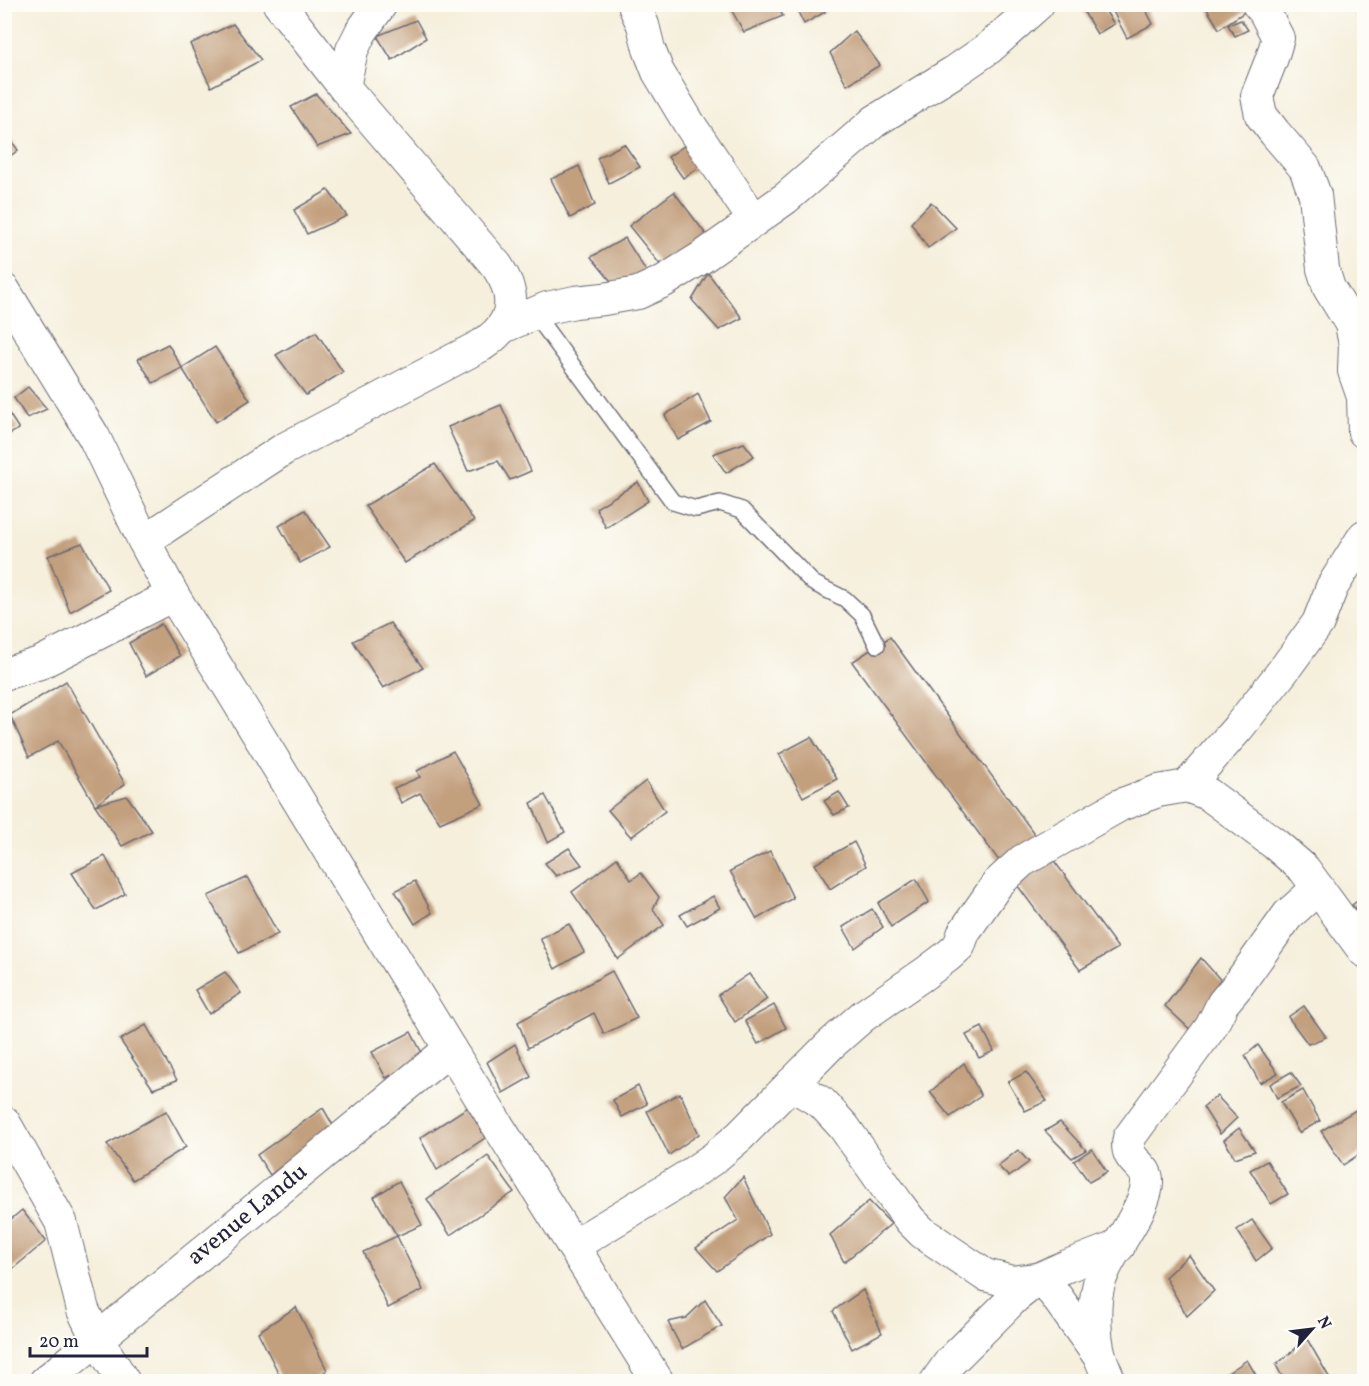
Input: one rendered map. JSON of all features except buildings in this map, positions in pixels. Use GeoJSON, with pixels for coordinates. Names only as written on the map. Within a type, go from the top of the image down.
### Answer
{"type":"FeatureCollection","features":[{"type":"Feature","properties":{"kind":"street"},"geometry":{"type":"LineString","coordinates":[[144,541],[284,449],[482,345],[495,336],[510,314],[508,286],[497,266],[344,87],[279,4]]}},
{"type":"Feature","properties":{"kind":"street"},"geometry":{"type":"LineString","coordinates":[[344,87],[352,50],[361,32],[381,4]]}},
{"type":"Feature","properties":{"kind":"street"},"geometry":{"type":"LineString","coordinates":[[636,4],[635,8],[658,72],[685,117],[754,220]]}},
{"type":"Feature","properties":{"kind":"street"},"geometry":{"type":"LineString","coordinates":[[503,327],[547,308],[638,293],[664,281],[786,198],[875,121],[989,48],[1038,4]]}},
{"type":"Feature","properties":{"kind":"street"},"geometry":{"type":"LineString","coordinates":[[1258,4],[1278,38],[1257,96],[1261,115],[1305,168],[1315,195],[1323,269],[1329,288],[1352,324],[1355,345],[1354,370],[1363,397],[1365,432]]}},
{"type":"Feature","properties":{"kind":"street"},"geometry":{"type":"LineString","coordinates":[[4,290],[94,437],[173,595],[450,1049],[658,1382]]}},
{"type":"Feature","properties":{"kind":"street"},"geometry":{"type":"LineString","coordinates":[[1187,786],[1238,728],[1312,631],[1332,587],[1365,536]]}},
{"type":"Feature","properties":{"kind":"street"},"geometry":{"type":"LineString","coordinates":[[4,674],[40,663],[173,595]]}},
{"type":"Feature","properties":{"kind":"street"},"geometry":{"type":"LineString","coordinates":[[573,1246],[714,1158],[740,1136],[863,1016],[924,974],[959,946],[964,932],[998,884],[1022,861],[1120,805],[1158,791],[1187,786],[1208,794],[1275,844],[1304,869],[1365,951]]}},
{"type":"Feature","properties":{"kind":"street"},"geometry":{"type":"LineString","coordinates":[[1105,1369],[1095,1331],[1096,1301],[1100,1280],[1108,1261],[1136,1216],[1148,1181],[1144,1171],[1129,1153],[1129,1138],[1210,1026],[1223,1003],[1288,915],[1317,888]]}},
{"type":"Feature","properties":{"kind":"street","name":"avenue Landu"},"geometry":{"type":"LineString","coordinates":[[45,1382],[450,1049]]}},
{"type":"Feature","properties":{"kind":"street"},"geometry":{"type":"LineString","coordinates":[[791,1084],[822,1103],[844,1127],[898,1204],[923,1233],[985,1275],[1012,1282],[1038,1279],[1053,1292],[1105,1369]]}},
{"type":"Feature","properties":{"kind":"street"},"geometry":{"type":"LineString","coordinates":[[4,1122],[61,1222],[80,1302],[97,1339],[124,1382]]}},
{"type":"Feature","properties":{"kind":"street"},"geometry":{"type":"LineString","coordinates":[[936,1382],[950,1362],[1015,1296],[1038,1279],[1119,1246]]}},
{"type":"Feature","properties":{"kind":"lane"},"geometry":{"type":"LineString","coordinates":[[534,313],[673,502],[696,509],[720,503],[742,510],[813,582],[845,599],[862,615],[877,645]]}}]}
